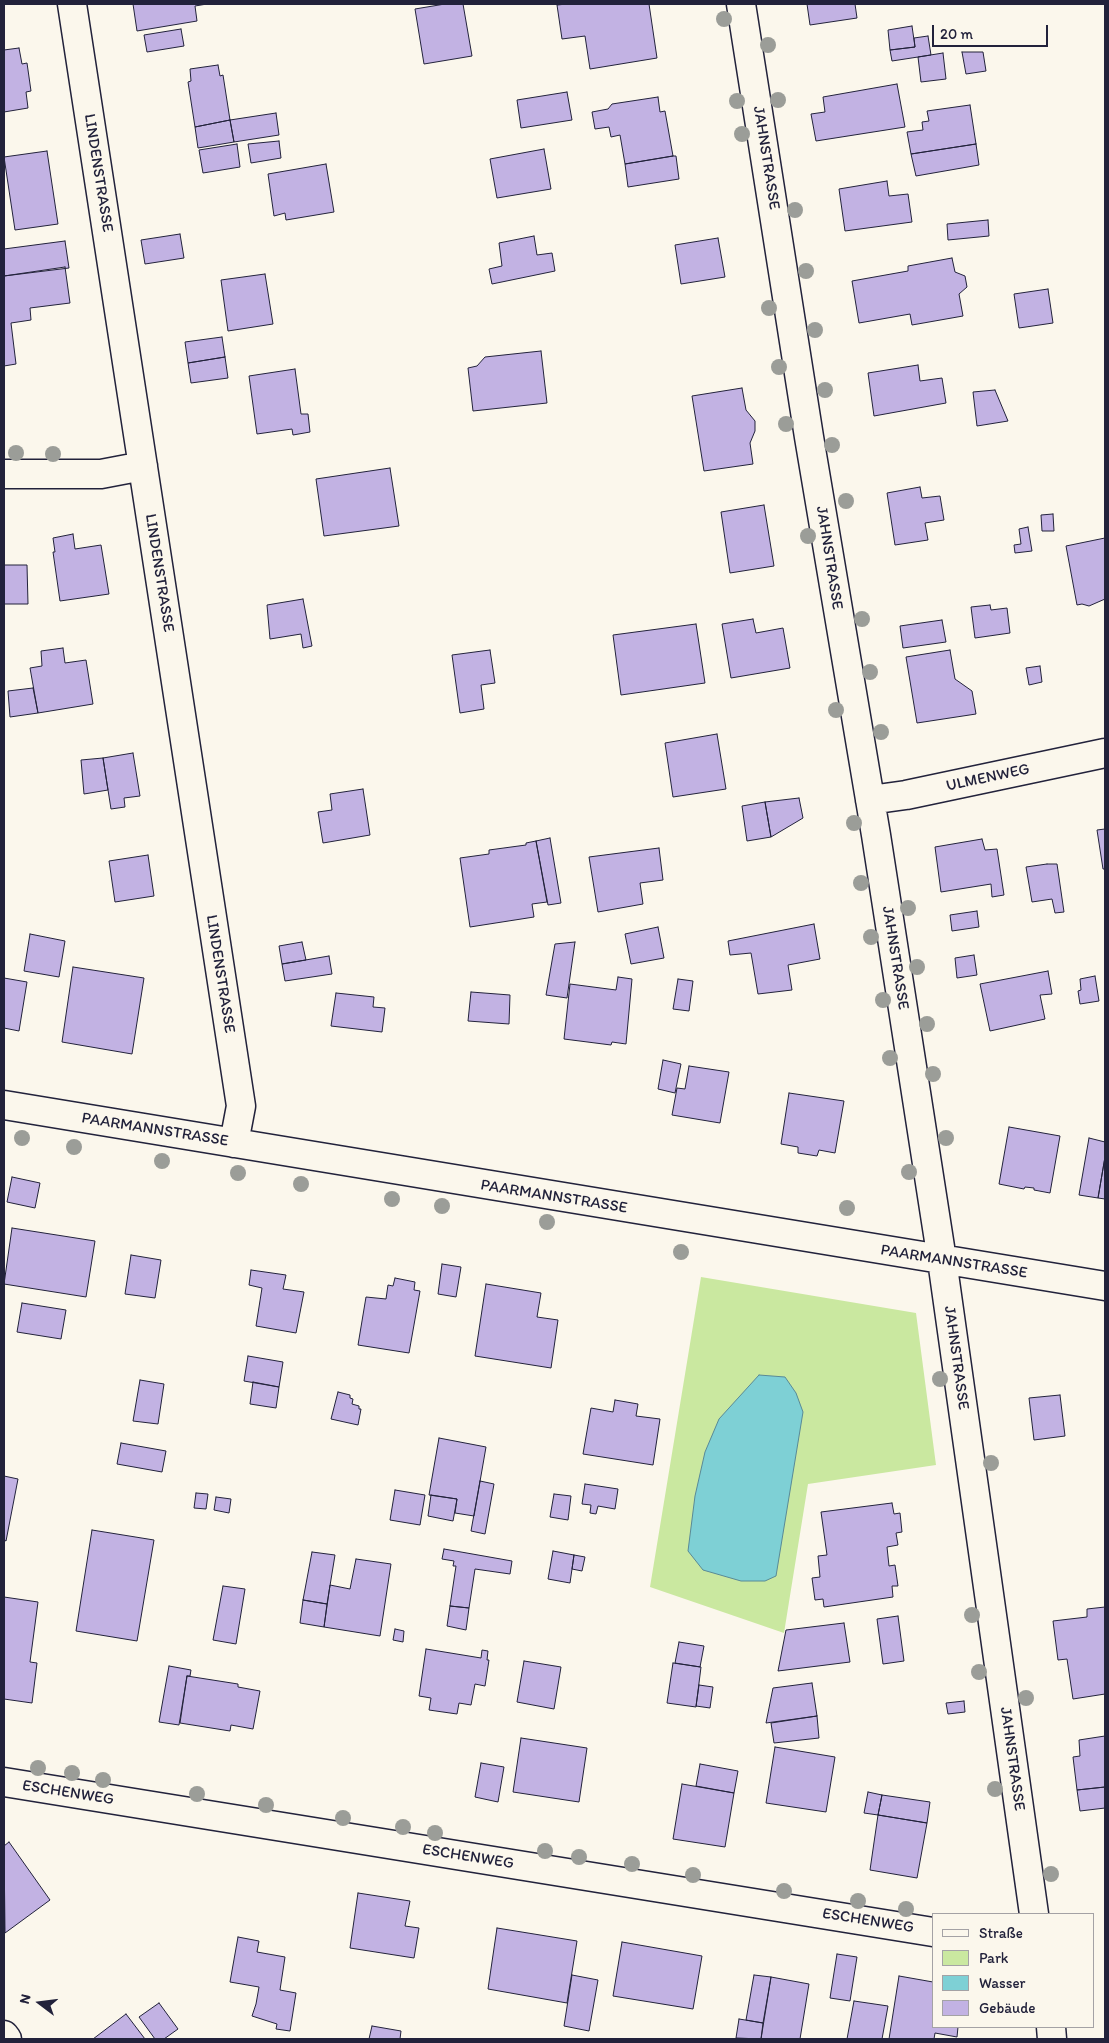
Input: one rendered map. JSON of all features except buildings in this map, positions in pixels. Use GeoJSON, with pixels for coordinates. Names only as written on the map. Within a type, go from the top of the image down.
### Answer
{"type":"FeatureCollection","features":[{"type":"Feature","properties":{"kind":"street","name":"LINDENSTRASSE"},"geometry":{"type":"LineString","coordinates":[[72,4],[241,1106],[234,1143]]}},
{"type":"Feature","properties":{"kind":"street","name":"JAHNSTRASSE"},"geometry":{"type":"LineString","coordinates":[[741,4],[809,437],[870,800],[942,1260],[1034,1913]]}},
{"type":"Feature","properties":{"kind":"street"},"geometry":{"type":"LineString","coordinates":[[4,474],[101,474],[143,466]]}},
{"type":"Feature","properties":{"kind":"street","name":"ULMENWEG"},"geometry":{"type":"LineString","coordinates":[[870,800],[906,795],[1105,754]]}},
{"type":"Feature","properties":{"kind":"street","name":"PAARMANNSTRASSE"},"geometry":{"type":"LineString","coordinates":[[4,1105],[1105,1286]]}},
{"type":"Feature","properties":{"kind":"street","name":"ESCHENWEG"},"geometry":{"type":"LineString","coordinates":[[4,1782],[932,1932]]}},
{"type":"Feature","properties":{"kind":"street"},"geometry":{"type":"LineString","coordinates":[[4,2035],[7,2039]]}},
{"type":"Feature","properties":{"kind":"green space"},"geometry":{"type":"Polygon","coordinates":[[[701,1277],[916,1313],[936,1465],[808,1484],[784,1633],[650,1587],[701,1277]]]}},
{"type":"Feature","properties":{"kind":"water"},"geometry":{"type":"Polygon","coordinates":[[[759,1375],[785,1377],[796,1393],[803,1412],[776,1576],[765,1581],[741,1581],[703,1570],[688,1551],[695,1496],[705,1452],[719,1419],[759,1375]]]}}]}
